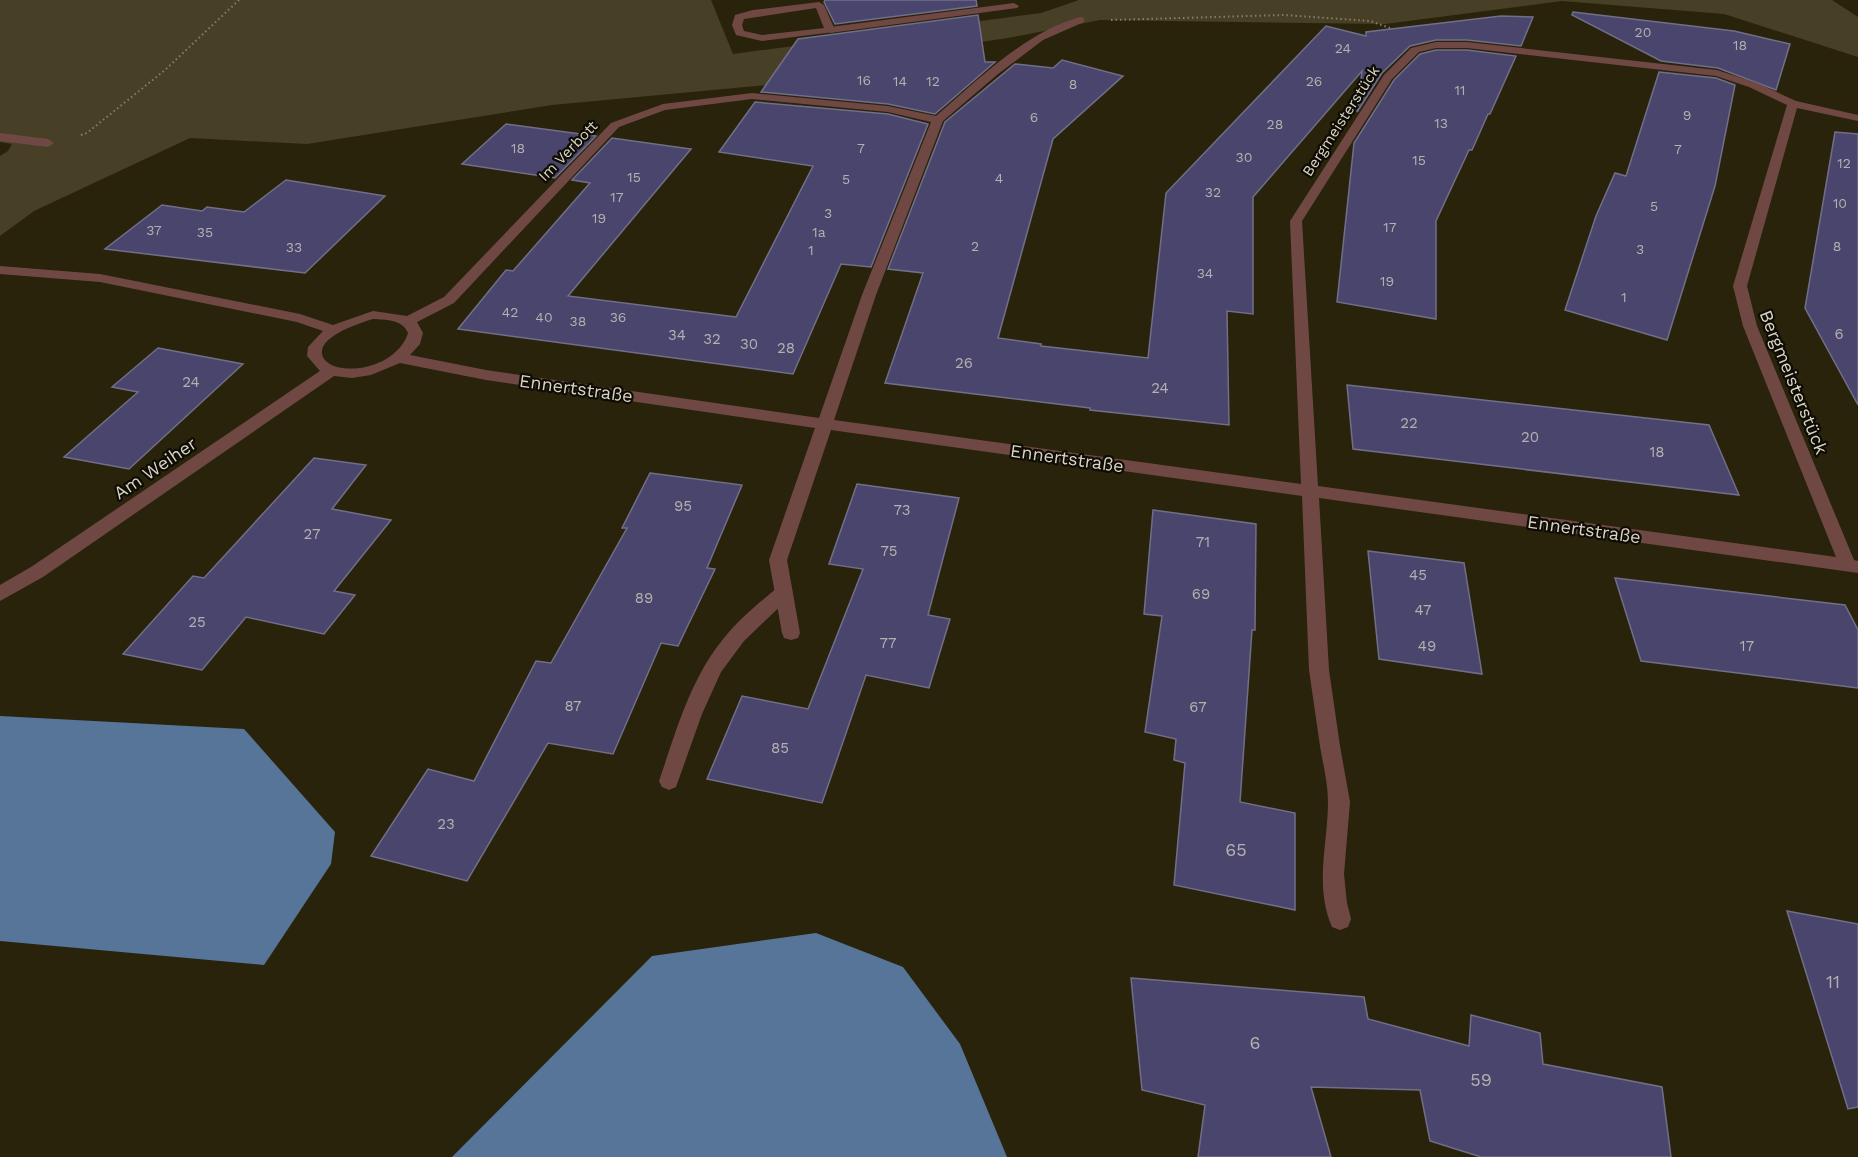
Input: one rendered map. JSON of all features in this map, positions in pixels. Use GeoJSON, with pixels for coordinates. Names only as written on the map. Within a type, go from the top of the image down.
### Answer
{"type":"FeatureCollection","features":[{"type":"Feature","properties":{"kind":"street"},"geometry":{"type":"LineString","coordinates":[[830,30],[818,2],[753,13],[739,17],[736,25],[740,33],[762,38],[830,30],[1014,6]]}},
{"type":"Feature","properties":{"kind":"street"},"geometry":{"type":"LineString","coordinates":[[791,633],[778,560],[869,295],[938,120],[994,72],[1039,38],[1080,20]]}},
{"type":"Feature","properties":{"kind":"street","name":"Bergmeisterstück"},"geometry":{"type":"LineString","coordinates":[[1310,492],[1296,221],[1388,77],[1415,50],[1436,45],[1479,46],[1717,73],[1753,85],[1793,104],[1858,118]]}},
{"type":"Feature","properties":{"kind":"street","name":"Im Verbott"},"geometry":{"type":"LineString","coordinates":[[409,321],[449,300],[615,125],[663,107],[752,96],[888,109],[938,120]]}},
{"type":"Feature","properties":{"kind":"street","name":"Bergmeisterstück"},"geometry":{"type":"LineString","coordinates":[[1793,104],[1740,286],[1750,326],[1853,566]]}},
{"type":"Feature","properties":{"kind":"street"},"geometry":{"type":"LineString","coordinates":[[0,137],[48,143]]}},
{"type":"Feature","properties":{"kind":"street"},"geometry":{"type":"LineString","coordinates":[[0,270],[100,278],[300,318],[332,329]]}},
{"type":"Feature","properties":{"kind":"street"},"geometry":{"type":"LineString","coordinates":[[387,315],[409,321],[415,329],[416,338],[411,348],[388,365],[367,372],[344,373],[331,371],[321,365],[316,357],[316,348],[332,329],[359,318],[387,315]]}},
{"type":"Feature","properties":{"kind":"street","name":"Ennertstraße"},"geometry":{"type":"LineString","coordinates":[[400,358],[486,375],[824,424],[1853,566]]}},
{"type":"Feature","properties":{"kind":"street","name":"Am Weiher"},"geometry":{"type":"LineString","coordinates":[[0,594],[37,572],[331,371]]}},
{"type":"Feature","properties":{"kind":"street"},"geometry":{"type":"LineString","coordinates":[[1310,492],[1319,670],[1339,802],[1334,844],[1333,897],[1340,919]]}},
{"type":"Feature","properties":{"kind":"street"},"geometry":{"type":"LineString","coordinates":[[669,781],[704,689],[723,652],[751,621],[783,592]]}},
{"type":"Feature","properties":{"kind":"path"},"geometry":{"type":"LineString","coordinates":[[48,143],[87,133],[129,102],[198,41],[239,0]]}},
{"type":"Feature","properties":{"kind":"path"},"geometry":{"type":"LineString","coordinates":[[1105,20],[1284,15],[1370,21],[1436,45]]}},
{"type":"Feature","properties":{"kind":"shaded area"},"geometry":{"type":"Polygon","coordinates":[[[0,0],[711,0],[733,54],[1041,13],[1079,0],[1832,0],[1858,17],[1858,57],[1724,14],[1562,1],[1385,24],[1100,20],[1008,38],[815,66],[768,85],[552,105],[307,144],[190,138],[34,211],[0,236],[0,156],[8,151],[12,144],[0,142],[0,0]]]}},
{"type":"Feature","properties":{"kind":"water"},"geometry":{"type":"Polygon","coordinates":[[[0,716],[244,729],[335,832],[331,864],[264,965],[0,941],[0,716]]]}},
{"type":"Feature","properties":{"kind":"water"},"geometry":{"type":"Polygon","coordinates":[[[816,933],[903,967],[960,1044],[1007,1157],[452,1157],[652,956],[816,933]]]}},
{"type":"Feature","properties":{"kind":"building"},"geometry":{"type":"Polygon","coordinates":[[[825,0],[976,0],[977,6],[835,24],[825,0]]]}},
{"type":"Feature","properties":{"kind":"building"},"geometry":{"type":"Polygon","coordinates":[[[1573,12],[1734,31],[1790,44],[1776,90],[1718,68],[1661,61],[1572,15],[1573,12]]]}},
{"type":"Feature","properties":{"kind":"building"},"geometry":{"type":"Polygon","coordinates":[[[978,15],[985,62],[995,62],[935,114],[888,104],[761,92],[798,39],[978,15]]]}},
{"type":"Feature","properties":{"kind":"building"},"geometry":{"type":"Polygon","coordinates":[[[1501,16],[1533,17],[1521,46],[1467,40],[1436,40],[1410,46],[1382,73],[1357,112],[1362,71],[1253,197],[1253,314],[1227,311],[1229,425],[1090,410],[1090,408],[885,383],[923,273],[888,269],[945,122],[1015,64],[1053,68],[1062,60],[1123,76],[1053,139],[998,338],[1041,344],[1041,346],[1148,358],[1166,193],[1326,26],[1366,36],[1366,32],[1501,16]]]}},
{"type":"Feature","properties":{"kind":"building"},"geometry":{"type":"Polygon","coordinates":[[[1436,50],[1467,50],[1516,56],[1490,114],[1472,150],[1469,150],[1436,221],[1436,319],[1337,302],[1354,143],[1394,80],[1420,54],[1436,50]]]}},
{"type":"Feature","properties":{"kind":"building"},"geometry":{"type":"Polygon","coordinates":[[[1659,72],[1716,78],[1735,85],[1715,186],[1667,340],[1565,310],[1596,216],[1615,173],[1626,176],[1659,72]]]}},
{"type":"Feature","properties":{"kind":"building"},"geometry":{"type":"Polygon","coordinates":[[[755,102],[888,114],[928,124],[871,267],[841,264],[793,374],[458,329],[506,270],[513,271],[590,183],[572,180],[612,138],[691,149],[568,296],[736,317],[813,166],[719,152],[755,102]]]}},
{"type":"Feature","properties":{"kind":"building"},"geometry":{"type":"Polygon","coordinates":[[[506,124],[596,136],[555,178],[462,164],[506,124]]]}},
{"type":"Feature","properties":{"kind":"building"},"geometry":{"type":"Polygon","coordinates":[[[1835,132],[1858,134],[1858,405],[1805,308],[1835,132]]]}},
{"type":"Feature","properties":{"kind":"building"},"geometry":{"type":"Polygon","coordinates":[[[286,180],[385,196],[305,273],[105,249],[162,205],[202,211],[207,207],[244,212],[286,180]]]}},
{"type":"Feature","properties":{"kind":"building"},"geometry":{"type":"Polygon","coordinates":[[[158,348],[243,364],[129,469],[64,457],[138,392],[112,387],[158,348]]]}},
{"type":"Feature","properties":{"kind":"building"},"geometry":{"type":"Polygon","coordinates":[[[1347,385],[1709,425],[1739,495],[1353,449],[1347,385]]]}},
{"type":"Feature","properties":{"kind":"building"},"geometry":{"type":"Polygon","coordinates":[[[314,458],[366,465],[332,509],[391,520],[334,591],[355,595],[324,634],[246,617],[202,670],[123,654],[193,576],[204,578],[314,458]]]}},
{"type":"Feature","properties":{"kind":"building"},"geometry":{"type":"Polygon","coordinates":[[[650,473],[742,485],[707,568],[715,569],[678,646],[661,643],[613,754],[548,743],[467,881],[371,856],[428,769],[474,781],[536,661],[551,663],[627,528],[622,528],[650,473]]]}},
{"type":"Feature","properties":{"kind":"building"},"geometry":{"type":"Polygon","coordinates":[[[857,484],[959,498],[928,615],[950,619],[929,688],[866,675],[822,803],[707,779],[742,696],[808,709],[863,569],[829,564],[857,484]]]}},
{"type":"Feature","properties":{"kind":"building"},"geometry":{"type":"Polygon","coordinates":[[[1153,510],[1256,524],[1255,630],[1252,630],[1240,802],[1295,813],[1295,910],[1174,885],[1185,763],[1174,760],[1176,739],[1145,732],[1162,616],[1144,614],[1153,510]]]}},
{"type":"Feature","properties":{"kind":"building"},"geometry":{"type":"Polygon","coordinates":[[[1368,551],[1464,563],[1482,674],[1379,659],[1368,551]]]}},
{"type":"Feature","properties":{"kind":"building"},"geometry":{"type":"Polygon","coordinates":[[[1615,578],[1845,605],[1858,630],[1858,688],[1641,661],[1615,578]]]}},
{"type":"Feature","properties":{"kind":"building"},"geometry":{"type":"Polygon","coordinates":[[[1787,911],[1858,924],[1858,1107],[1848,1109],[1787,911]]]}},
{"type":"Feature","properties":{"kind":"building"},"geometry":{"type":"Polygon","coordinates":[[[1131,978],[1364,997],[1368,1019],[1469,1046],[1471,1015],[1540,1033],[1543,1064],[1662,1087],[1671,1157],[1481,1157],[1430,1141],[1420,1090],[1311,1087],[1331,1157],[1198,1157],[1205,1105],[1142,1090],[1131,978]]]}}]}
